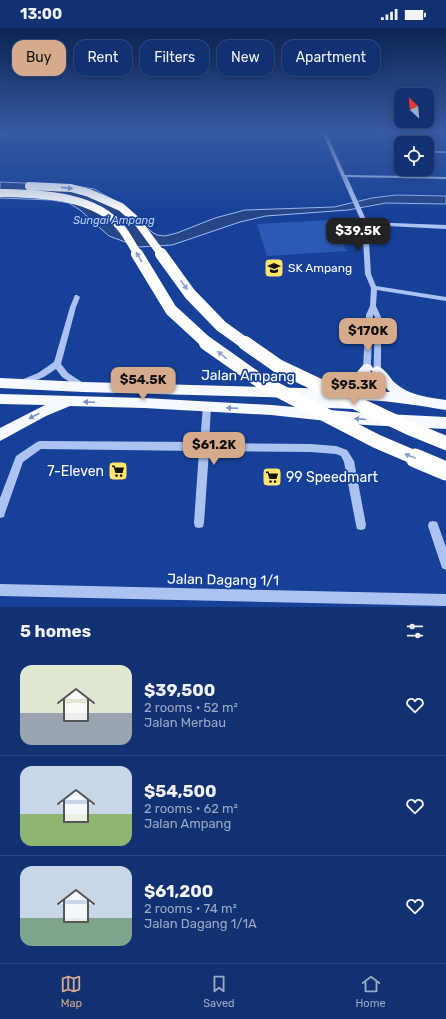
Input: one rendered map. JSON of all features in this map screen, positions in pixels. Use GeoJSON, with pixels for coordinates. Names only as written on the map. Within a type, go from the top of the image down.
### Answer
{"type":"FeatureCollection","features":[{"type":"Feature","properties":{"kind":"highway"},"geometry":{"type":"LineString","coordinates":[[0,186],[71,188],[89,193],[121,207],[137,221],[190,294],[221,326],[278,366],[409,428],[446,443]]}},
{"type":"Feature","properties":{"kind":"highway"},"geometry":{"type":"LineString","coordinates":[[0,193],[37,194],[60,197],[77,201],[106,213],[122,228],[171,310],[204,341],[227,359],[260,381],[376,441],[446,471]]}},
{"type":"Feature","properties":{"kind":"main road"},"geometry":{"type":"LineString","coordinates":[[338,394],[351,387],[372,369],[392,386],[411,399]]}},
{"type":"Feature","properties":{"kind":"main road","name":"Jalan Ampang"},"geometry":{"type":"LineString","coordinates":[[0,383],[83,387],[370,395],[411,399],[446,405]]}},
{"type":"Feature","properties":{"kind":"main road"},"geometry":{"type":"LineString","coordinates":[[271,410],[306,401],[360,404],[370,395],[378,408],[399,420]]}},
{"type":"Feature","properties":{"kind":"main road"},"geometry":{"type":"LineString","coordinates":[[0,399],[207,406],[271,410],[365,419],[446,423]]}},
{"type":"Feature","properties":{"kind":"main road"},"geometry":{"type":"LineString","coordinates":[[0,435],[42,412],[71,401]]}},
{"type":"Feature","properties":{"kind":"street"},"geometry":{"type":"LineString","coordinates":[[336,159],[364,221],[368,274],[374,288],[373,306],[378,317],[372,369],[377,388],[370,395]]}},
{"type":"Feature","properties":{"kind":"street"},"geometry":{"type":"LineString","coordinates":[[344,176],[446,178]]}},
{"type":"Feature","properties":{"kind":"street"},"geometry":{"type":"LineString","coordinates":[[364,221],[446,227]]}},
{"type":"Feature","properties":{"kind":"street"},"geometry":{"type":"LineString","coordinates":[[374,288],[446,299]]}},
{"type":"Feature","properties":{"kind":"street"},"geometry":{"type":"LineString","coordinates":[[19,384],[36,378],[57,364],[77,297]]}},
{"type":"Feature","properties":{"kind":"street"},"geometry":{"type":"LineString","coordinates":[[57,364],[65,375],[83,387]]}},
{"type":"Feature","properties":{"kind":"street"},"geometry":{"type":"LineString","coordinates":[[200,523],[207,406]]}},
{"type":"Feature","properties":{"kind":"street"},"geometry":{"type":"LineString","coordinates":[[0,513],[19,459],[40,445],[311,448],[336,450],[344,453],[349,461],[361,525]]}},
{"type":"Feature","properties":{"kind":"street"},"geometry":{"type":"LineString","coordinates":[[433,526],[446,564]]}},
{"type":"Feature","properties":{"kind":"street","name":"Jalan Dagang 1/1"},"geometry":{"type":"LineString","coordinates":[[0,590],[446,600]]}},
{"type":"Feature","properties":{"kind":"shaded area"},"geometry":{"type":"Polygon","coordinates":[[[329,220],[347,251],[267,256],[257,224],[329,220]]]}},
{"type":"Feature","properties":{"kind":"water","name":"Sungai Ampang"},"geometry":{"type":"Polygon","coordinates":[[[0,182],[71,185],[94,189],[117,202],[152,232],[157,235],[165,236],[177,233],[215,218],[245,210],[334,207],[372,198],[396,195],[446,196],[446,204],[386,203],[348,210],[266,216],[240,222],[172,245],[139,247],[109,236],[80,210],[69,203],[52,200],[0,198],[0,182]]]}},
{"type":"Feature","properties":{"kind":"place","name":"SK Ampang"},"geometry":{"type":"Point","coordinates":[274,268]}},
{"type":"Feature","properties":{"kind":"place","name":"7-Eleven"},"geometry":{"type":"Point","coordinates":[118,471]}},
{"type":"Feature","properties":{"kind":"place","name":"99 Speedmart"},"geometry":{"type":"Point","coordinates":[272,477]}}]}
